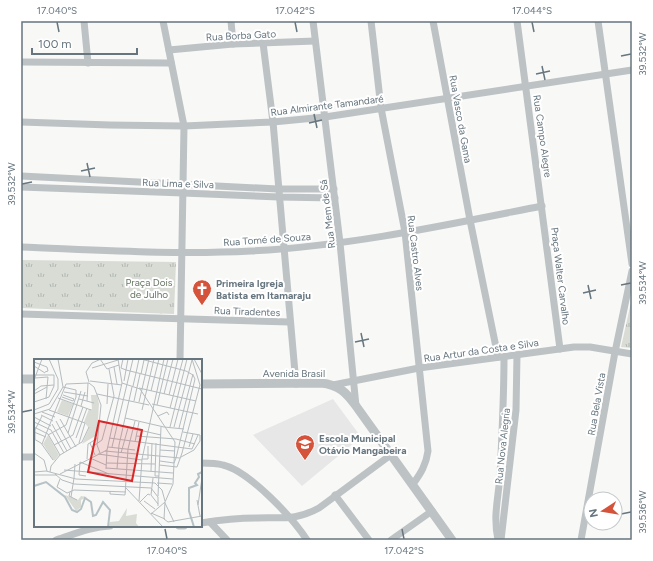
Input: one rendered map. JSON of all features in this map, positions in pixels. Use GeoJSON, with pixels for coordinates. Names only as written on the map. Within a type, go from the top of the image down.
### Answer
{"type":"FeatureCollection","features":[{"type":"Feature","properties":{"kind":"street"},"geometry":{"type":"LineString","coordinates":[[84,21],[88,64]]}},
{"type":"Feature","properties":{"kind":"street"},"geometry":{"type":"LineString","coordinates":[[163,21],[184,126],[180,359]]}},
{"type":"Feature","properties":{"kind":"street"},"geometry":{"type":"LineString","coordinates":[[231,21],[233,44]]}},
{"type":"Feature","properties":{"kind":"street","name":"Rua Mem de Sá"},"geometry":{"type":"LineString","coordinates":[[313,21],[334,189],[356,406]]}},
{"type":"Feature","properties":{"kind":"street","name":"Rua Castro Alves"},"geometry":{"type":"LineString","coordinates":[[371,21],[381,108],[405,232],[428,451],[427,461],[414,484]]}},
{"type":"Feature","properties":{"kind":"street","name":"Rua Vasco da Gama"},"geometry":{"type":"LineString","coordinates":[[433,21],[470,220]]}},
{"type":"Feature","properties":{"kind":"street","name":"Rua Campo Alegre"},"geometry":{"type":"LineString","coordinates":[[517,21],[542,206]]}},
{"type":"Feature","properties":{"kind":"street"},"geometry":{"type":"LineString","coordinates":[[598,21],[632,264]]}},
{"type":"Feature","properties":{"kind":"street","name":"Rua Borba Gato"},"geometry":{"type":"LineString","coordinates":[[169,50],[233,44],[315,41]]}},
{"type":"Feature","properties":{"kind":"street"},"geometry":{"type":"LineString","coordinates":[[263,43],[273,122],[296,384]]}},
{"type":"Feature","properties":{"kind":"street"},"geometry":{"type":"LineString","coordinates":[[21,62],[171,64]]}},
{"type":"Feature","properties":{"kind":"street","name":"Rua Almirante Tamandaré"},"geometry":{"type":"LineString","coordinates":[[21,122],[184,126],[273,122],[325,117],[526,85],[632,70]]}},
{"type":"Feature","properties":{"kind":"street","name":"Rua Lima e Silva"},"geometry":{"type":"LineString","coordinates":[[21,176],[278,189],[334,189]]}},
{"type":"Feature","properties":{"kind":"street","name":"Rua Lima e Silva"},"geometry":{"type":"LineString","coordinates":[[21,187],[335,198]]}},
{"type":"Feature","properties":{"kind":"street","name":"Rua Tomé de Souza"},"geometry":{"type":"LineString","coordinates":[[181,253],[283,249],[340,243],[542,206]]}},
{"type":"Feature","properties":{"kind":"street","name":"Praça Walter Carvalho"},"geometry":{"type":"LineString","coordinates":[[542,206],[560,349]]}},
{"type":"Feature","properties":{"kind":"street"},"geometry":{"type":"LineString","coordinates":[[470,220],[501,357]]}},
{"type":"Feature","properties":{"kind":"street"},"geometry":{"type":"LineString","coordinates":[[21,247],[181,253]]}},
{"type":"Feature","properties":{"kind":"street","name":"Rua Bela Vista"},"geometry":{"type":"LineString","coordinates":[[581,540],[615,352],[632,271]]}},
{"type":"Feature","properties":{"kind":"street"},"geometry":{"type":"LineString","coordinates":[[21,314],[180,318]]}},
{"type":"Feature","properties":{"kind":"street","name":"Rua Tiradentes"},"geometry":{"type":"LineString","coordinates":[[180,318],[290,322]]}},
{"type":"Feature","properties":{"kind":"street","name":"Rua Artur da Costa e Silva"},"geometry":{"type":"LineString","coordinates":[[333,384],[419,368],[560,349],[590,348],[632,354]]}},
{"type":"Feature","properties":{"kind":"street","name":"Rua Nova Alegria"},"geometry":{"type":"LineString","coordinates":[[501,540],[516,410],[517,355]]}},
{"type":"Feature","properties":{"kind":"street","name":"Rua Nova Alegria"},"geometry":{"type":"LineString","coordinates":[[498,540],[495,516],[504,404],[501,357]]}},
{"type":"Feature","properties":{"kind":"street"},"geometry":{"type":"LineString","coordinates":[[21,379],[34,379]]}},
{"type":"Feature","properties":{"kind":"street","name":"Avenida Brasil"},"geometry":{"type":"LineString","coordinates":[[202,384],[333,384],[342,390],[356,406],[414,484],[452,540]]}},
{"type":"Feature","properties":{"kind":"street"},"geometry":{"type":"LineString","coordinates":[[202,523],[258,518],[289,518],[308,514],[319,508],[392,454]]}},
{"type":"Feature","properties":{"kind":"street"},"geometry":{"type":"LineString","coordinates":[[21,457],[34,457]]}},
{"type":"Feature","properties":{"kind":"street"},"geometry":{"type":"LineString","coordinates":[[202,463],[223,465],[237,471],[264,491],[302,531],[307,540]]}},
{"type":"Feature","properties":{"kind":"street"},"geometry":{"type":"LineString","coordinates":[[336,495],[369,540]]}},
{"type":"Feature","properties":{"kind":"street"},"geometry":{"type":"LineString","coordinates":[[391,540],[432,511]]}},
{"type":"Feature","properties":{"kind":"street"},"geometry":{"type":"LineString","coordinates":[[210,522],[227,540]]}},
{"type":"Feature","properties":{"kind":"street"},"geometry":{"type":"LineString","coordinates":[[56,540],[82,530],[103,527]]}},
{"type":"Feature","properties":{"kind":"shaded area","name":"Escola Municipal Otávio Mangabeira"},"geometry":{"type":"Polygon","coordinates":[[[333,399],[361,437],[302,486],[253,435],[333,399]]]}},
{"type":"Feature","properties":{"kind":"green space","name":"Praça Dois de Julho"},"geometry":{"type":"Polygon","coordinates":[[[21,260],[176,262],[174,314],[21,308],[21,260]]]}},
{"type":"Feature","properties":{"kind":"green space"},"geometry":{"type":"Polygon","coordinates":[[[144,269],[166,270],[165,307],[143,307],[144,269]]]}},
{"type":"Feature","properties":{"kind":"green space"},"geometry":{"type":"Polygon","coordinates":[[[632,298],[632,348],[621,347],[632,298]]]}},
{"type":"Feature","properties":{"kind":"place","name":"Primeira Igreja Batista em Itamaraju"},"geometry":{"type":"Point","coordinates":[202,306]}},
{"type":"Feature","properties":{"kind":"place","name":"Escola Municipal Otávio Mangabeira"},"geometry":{"type":"Point","coordinates":[305,461]}}]}
